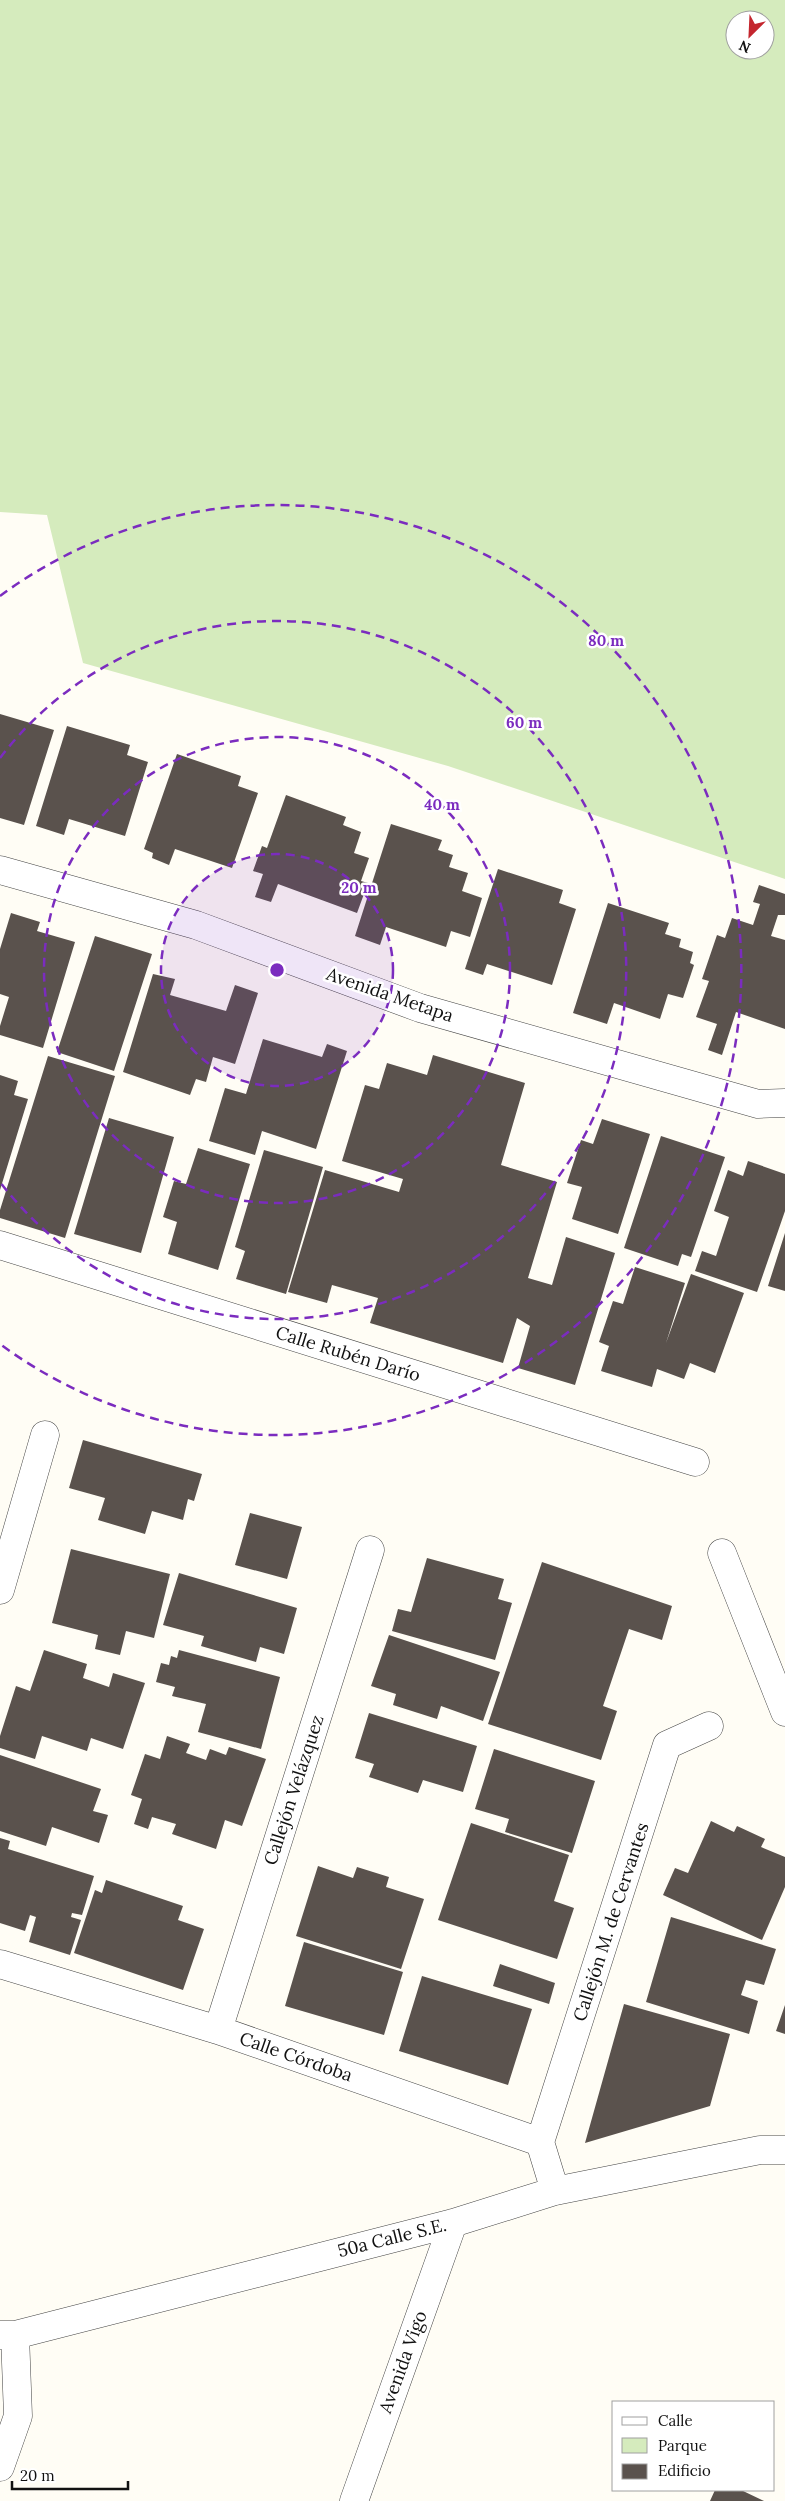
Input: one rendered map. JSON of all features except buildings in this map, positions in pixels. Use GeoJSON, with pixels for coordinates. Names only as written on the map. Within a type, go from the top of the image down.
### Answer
{"type":"FeatureCollection","features":[{"type":"Feature","properties":{"kind":"street","name":"Avenida Metapa"},"geometry":{"type":"LineString","coordinates":[[0,870],[196,925],[420,1008],[758,1104],[785,1103]]}},
{"type":"Feature","properties":{"kind":"street","name":"Calle Rubén Darío"},"geometry":{"type":"LineString","coordinates":[[0,1245],[695,1462]]}},
{"type":"Feature","properties":{"kind":"street"},"geometry":{"type":"LineString","coordinates":[[0,1590],[45,1435]]}},
{"type":"Feature","properties":{"kind":"street","name":"Callejón Velázquez"},"geometry":{"type":"LineString","coordinates":[[218,2030],[370,1550]]}},
{"type":"Feature","properties":{"kind":"street"},"geometry":{"type":"LineString","coordinates":[[722,1553],[785,1712]]}},
{"type":"Feature","properties":{"kind":"street","name":"Callejón M. de Cervantes"},"geometry":{"type":"LineString","coordinates":[[540,2142],[667,1745],[709,1726]]}},
{"type":"Feature","properties":{"kind":"street","name":"Calle Córdoba"},"geometry":{"type":"LineString","coordinates":[[0,1964],[218,2030],[540,2142]]}},
{"type":"Feature","properties":{"kind":"street"},"geometry":{"type":"LineString","coordinates":[[540,2142],[555,2191]]}},
{"type":"Feature","properties":{"kind":"street","name":"50a Calle S.E."},"geometry":{"type":"LineString","coordinates":[[7,2335],[453,2223],[555,2191],[760,2150],[785,2150]]}},
{"type":"Feature","properties":{"kind":"street","name":"Avenida Vigo"},"geometry":{"type":"LineString","coordinates":[[354,2501],[453,2223]]}},
{"type":"Feature","properties":{"kind":"street"},"geometry":{"type":"LineString","coordinates":[[0,2467],[18,2416],[7,2335]]}},
{"type":"Feature","properties":{"kind":"green space"},"geometry":{"type":"Polygon","coordinates":[[[0,0],[785,0],[785,879],[448,766],[83,663],[47,515],[0,512],[0,0]]]}}]}
